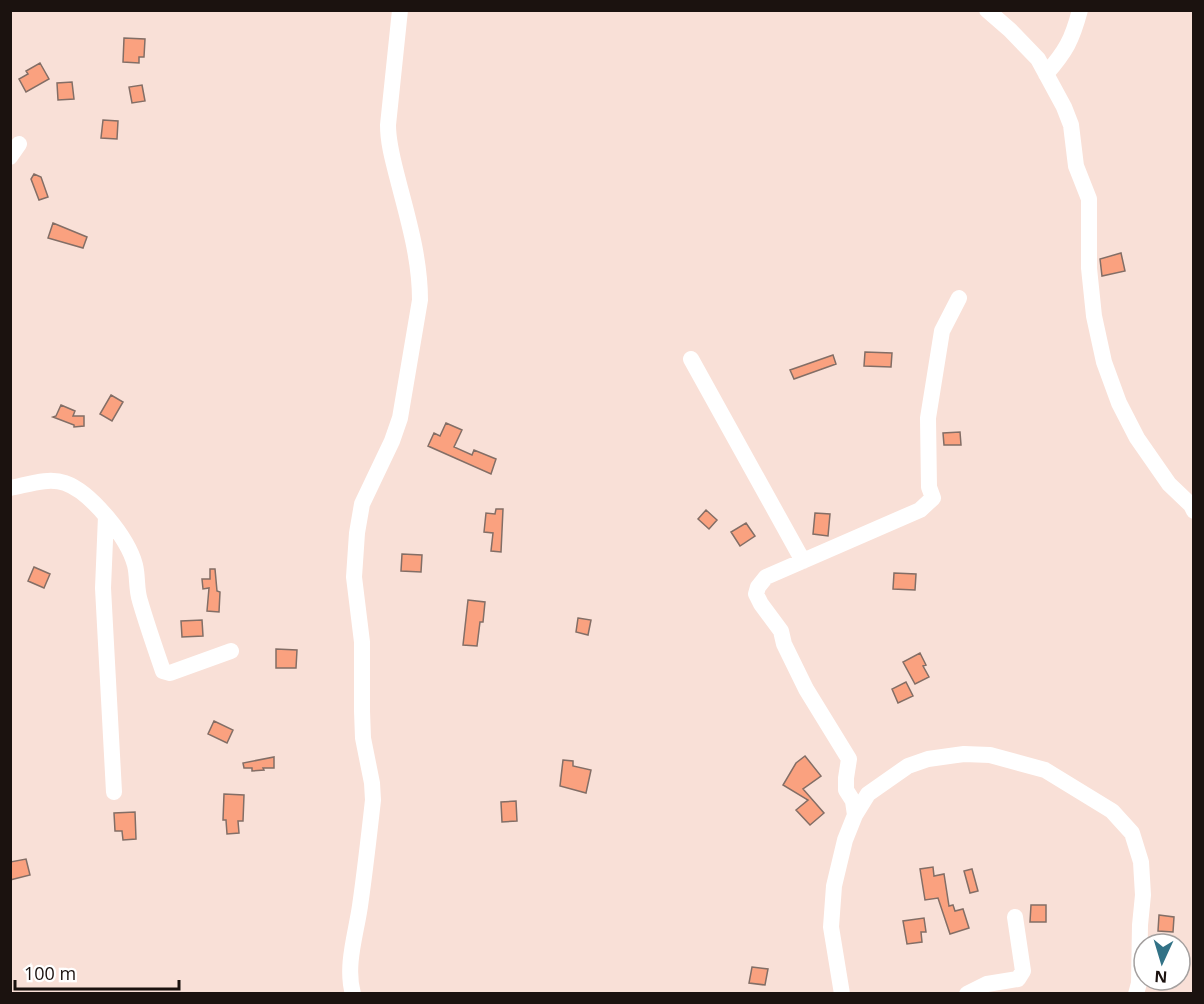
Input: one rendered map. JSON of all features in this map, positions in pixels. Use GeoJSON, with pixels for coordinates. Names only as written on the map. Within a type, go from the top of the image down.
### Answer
{"type":"FeatureCollection","features":[{"type":"Feature","properties":{"kind":"street"},"geometry":{"type":"LineString","coordinates":[[353,993],[350,977],[351,963],[373,800],[363,738],[362,642],[354,577],[357,533],[362,504],[392,441],[400,418],[420,300],[420,280],[410,227],[388,141],[400,10]]}},
{"type":"Feature","properties":{"kind":"street"},"geometry":{"type":"LineString","coordinates":[[987,10],[1038,59],[1071,125],[1076,166],[1089,199],[1089,267],[1094,316],[1104,362],[1119,403],[1137,438],[1169,484],[1191,505],[1194,511]]}},
{"type":"Feature","properties":{"kind":"street"},"geometry":{"type":"LineString","coordinates":[[1046,74],[1065,52],[1080,10]]}},
{"type":"Feature","properties":{"kind":"street"},"geometry":{"type":"LineString","coordinates":[[855,814],[853,801],[846,790],[848,755],[806,689],[784,644],[782,631],[756,594],[758,587],[766,578],[920,510],[933,498],[929,487],[928,418],[942,331],[959,298]]}},
{"type":"Feature","properties":{"kind":"street"},"geometry":{"type":"LineString","coordinates":[[691,359],[803,561]]}},
{"type":"Feature","properties":{"kind":"street"},"geometry":{"type":"LineString","coordinates":[[10,488],[50,481],[64,483],[75,488],[106,516],[120,534],[132,559],[139,598],[163,671],[170,673],[231,651]]}},
{"type":"Feature","properties":{"kind":"street"},"geometry":{"type":"LineString","coordinates":[[106,516],[103,588],[114,792]]}},
{"type":"Feature","properties":{"kind":"street"},"geometry":{"type":"LineString","coordinates":[[842,993],[832,937],[831,917],[834,886],[845,840],[855,814],[868,794],[908,766],[928,759],[964,754],[990,755],[1045,770],[1112,812],[1132,833],[1141,862],[1143,895],[1139,983],[1136,993]]}},
{"type":"Feature","properties":{"kind":"street"},"geometry":{"type":"LineString","coordinates":[[967,993],[987,984],[1018,979],[1022,976],[1015,917]]}},
{"type":"Feature","properties":{"kind":"building"},"geometry":{"type":"Polygon","coordinates":[[[124,38],[145,39],[144,57],[139,57],[139,63],[123,62],[124,38]]]}},
{"type":"Feature","properties":{"kind":"building"},"geometry":{"type":"Polygon","coordinates":[[[40,63],[49,79],[26,92],[19,79],[28,74],[26,71],[40,63]]]}},
{"type":"Feature","properties":{"kind":"building"},"geometry":{"type":"Polygon","coordinates":[[[72,82],[74,99],[58,100],[57,83],[72,82]]]}},
{"type":"Feature","properties":{"kind":"building"},"geometry":{"type":"Polygon","coordinates":[[[142,85],[145,101],[132,103],[129,87],[142,85]]]}},
{"type":"Feature","properties":{"kind":"building"},"geometry":{"type":"Polygon","coordinates":[[[103,120],[118,121],[117,139],[101,138],[103,120]]]}},
{"type":"Feature","properties":{"kind":"building"},"geometry":{"type":"Polygon","coordinates":[[[34,174],[41,177],[48,197],[39,200],[31,179],[34,174]]]}},
{"type":"Feature","properties":{"kind":"building"},"geometry":{"type":"Polygon","coordinates":[[[53,223],[87,237],[83,248],[48,238],[53,223]]]}},
{"type":"Feature","properties":{"kind":"building"},"geometry":{"type":"Polygon","coordinates":[[[1121,253],[1125,271],[1102,276],[1100,259],[1121,253]]]}},
{"type":"Feature","properties":{"kind":"building"},"geometry":{"type":"Polygon","coordinates":[[[865,352],[892,353],[891,367],[864,366],[865,352]]]}},
{"type":"Feature","properties":{"kind":"building"},"geometry":{"type":"Polygon","coordinates":[[[833,355],[836,364],[794,379],[790,370],[833,355]]]}},
{"type":"Feature","properties":{"kind":"building"},"geometry":{"type":"Polygon","coordinates":[[[111,395],[123,402],[112,421],[100,414],[111,395]]]}},
{"type":"Feature","properties":{"kind":"building"},"geometry":{"type":"Polygon","coordinates":[[[61,405],[75,411],[73,416],[84,416],[84,426],[74,427],[74,425],[53,417],[56,416],[61,405]]]}},
{"type":"Feature","properties":{"kind":"building"},"geometry":{"type":"Polygon","coordinates":[[[446,423],[462,430],[454,447],[472,455],[474,450],[496,459],[491,474],[428,446],[434,433],[440,436],[446,423]]]}},
{"type":"Feature","properties":{"kind":"building"},"geometry":{"type":"Polygon","coordinates":[[[960,432],[961,445],[944,445],[943,433],[960,432]]]}},
{"type":"Feature","properties":{"kind":"building"},"geometry":{"type":"Polygon","coordinates":[[[496,509],[503,509],[501,552],[491,551],[493,533],[484,532],[486,513],[495,514],[496,509]]]}},
{"type":"Feature","properties":{"kind":"building"},"geometry":{"type":"Polygon","coordinates":[[[706,510],[717,520],[709,529],[698,519],[706,510]]]}},
{"type":"Feature","properties":{"kind":"building"},"geometry":{"type":"Polygon","coordinates":[[[815,513],[830,514],[828,536],[813,534],[815,513]]]}},
{"type":"Feature","properties":{"kind":"building"},"geometry":{"type":"Polygon","coordinates":[[[746,523],[755,536],[740,546],[731,532],[746,523]]]}},
{"type":"Feature","properties":{"kind":"building"},"geometry":{"type":"Polygon","coordinates":[[[402,554],[422,555],[421,572],[401,571],[402,554]]]}},
{"type":"Feature","properties":{"kind":"building"},"geometry":{"type":"Polygon","coordinates":[[[34,567],[50,574],[44,588],[28,581],[34,567]]]}},
{"type":"Feature","properties":{"kind":"building"},"geometry":{"type":"Polygon","coordinates":[[[210,569],[215,569],[217,591],[220,592],[219,612],[207,611],[209,588],[203,589],[202,579],[210,579],[210,569]]]}},
{"type":"Feature","properties":{"kind":"building"},"geometry":{"type":"Polygon","coordinates":[[[894,573],[916,574],[915,590],[893,589],[894,573]]]}},
{"type":"Feature","properties":{"kind":"building"},"geometry":{"type":"Polygon","coordinates":[[[468,600],[485,602],[477,646],[463,645],[468,600]]]}},
{"type":"Feature","properties":{"kind":"building"},"geometry":{"type":"Polygon","coordinates":[[[578,618],[591,620],[588,635],[576,632],[578,618]]]}},
{"type":"Feature","properties":{"kind":"building"},"geometry":{"type":"Polygon","coordinates":[[[202,620],[203,636],[182,637],[181,621],[202,620]]]}},
{"type":"Feature","properties":{"kind":"building"},"geometry":{"type":"Polygon","coordinates":[[[276,649],[297,650],[296,668],[276,668],[276,649]]]}},
{"type":"Feature","properties":{"kind":"building"},"geometry":{"type":"Polygon","coordinates":[[[920,653],[929,677],[915,684],[903,662],[920,653]]]}},
{"type":"Feature","properties":{"kind":"building"},"geometry":{"type":"Polygon","coordinates":[[[906,682],[913,696],[898,703],[892,689],[906,682]]]}},
{"type":"Feature","properties":{"kind":"building"},"geometry":{"type":"Polygon","coordinates":[[[214,721],[233,730],[227,743],[208,734],[214,721]]]}},
{"type":"Feature","properties":{"kind":"building"},"geometry":{"type":"Polygon","coordinates":[[[805,756],[821,776],[803,789],[824,813],[810,825],[796,810],[808,800],[783,785],[796,763],[805,756]]]}},
{"type":"Feature","properties":{"kind":"building"},"geometry":{"type":"Polygon","coordinates":[[[274,757],[274,768],[252,771],[252,768],[244,768],[243,763],[274,757]]]}},
{"type":"Feature","properties":{"kind":"building"},"geometry":{"type":"Polygon","coordinates":[[[563,760],[573,761],[573,766],[591,770],[586,793],[560,786],[563,760]]]}},
{"type":"Feature","properties":{"kind":"building"},"geometry":{"type":"Polygon","coordinates":[[[224,794],[244,795],[243,821],[238,821],[239,833],[227,834],[226,820],[223,820],[224,794]]]}},
{"type":"Feature","properties":{"kind":"building"},"geometry":{"type":"Polygon","coordinates":[[[516,801],[517,821],[502,822],[501,802],[516,801]]]}},
{"type":"Feature","properties":{"kind":"building"},"geometry":{"type":"Polygon","coordinates":[[[135,812],[136,839],[123,840],[122,831],[115,831],[114,813],[135,812]]]}},
{"type":"Feature","properties":{"kind":"building"},"geometry":{"type":"Polygon","coordinates":[[[26,859],[30,875],[10,880],[10,862],[26,859]]]}},
{"type":"Feature","properties":{"kind":"building"},"geometry":{"type":"Polygon","coordinates":[[[933,867],[934,876],[944,874],[949,906],[953,905],[955,911],[963,909],[969,928],[950,934],[938,898],[925,900],[920,869],[933,867]]]}},
{"type":"Feature","properties":{"kind":"building"},"geometry":{"type":"Polygon","coordinates":[[[972,869],[978,891],[970,893],[964,871],[972,869]]]}},
{"type":"Feature","properties":{"kind":"building"},"geometry":{"type":"Polygon","coordinates":[[[1031,905],[1046,905],[1046,922],[1030,922],[1031,905]]]}},
{"type":"Feature","properties":{"kind":"building"},"geometry":{"type":"Polygon","coordinates":[[[1159,915],[1174,917],[1173,932],[1158,931],[1159,915]]]}},
{"type":"Feature","properties":{"kind":"building"},"geometry":{"type":"Polygon","coordinates":[[[924,918],[926,932],[921,932],[922,942],[907,944],[903,921],[924,918]]]}},
{"type":"Feature","properties":{"kind":"building"},"geometry":{"type":"Polygon","coordinates":[[[752,967],[768,969],[765,985],[749,983],[752,967]]]}}]}
